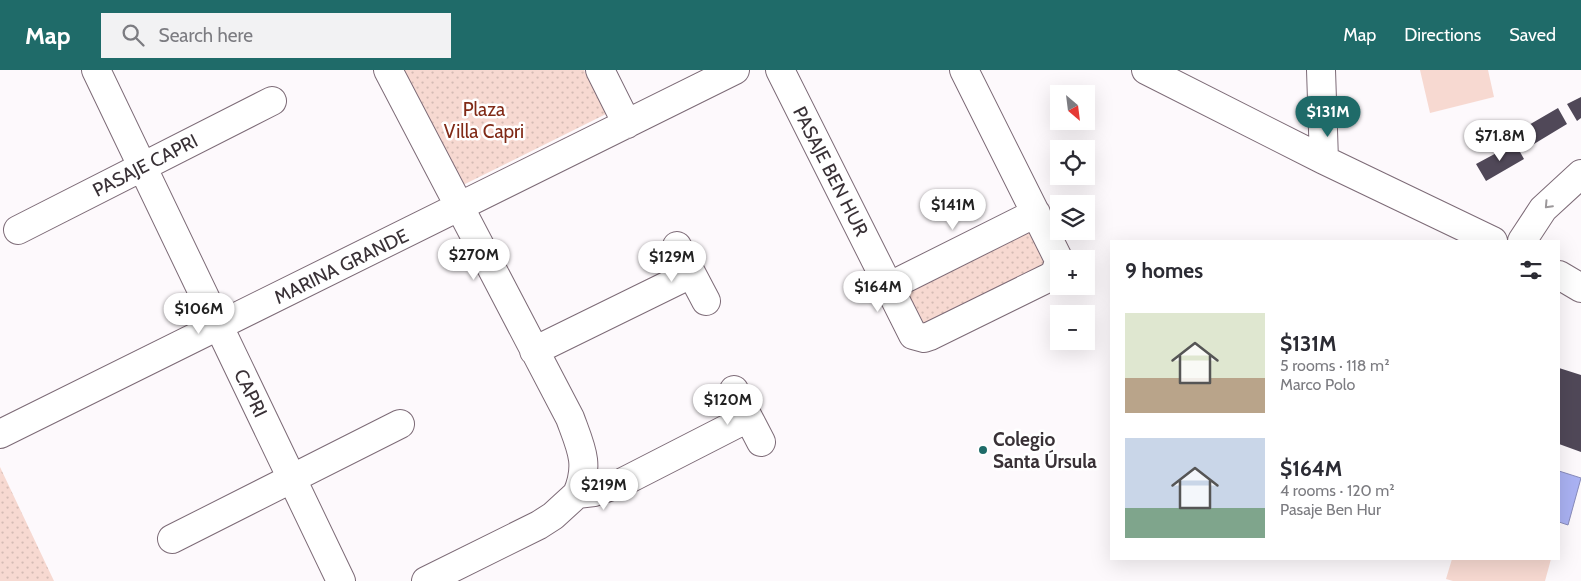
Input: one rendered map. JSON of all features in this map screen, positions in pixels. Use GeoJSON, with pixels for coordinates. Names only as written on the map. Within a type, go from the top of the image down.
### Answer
{"type":"FeatureCollection","features":[{"type":"Feature","properties":{"kind":"street","name":"CAPRI"},"geometry":{"type":"LineString","coordinates":[[96,70],[341,581]]}},
{"type":"Feature","properties":{"kind":"street"},"geometry":{"type":"LineString","coordinates":[[388,70],[570,418],[581,449],[584,477],[577,494],[559,512],[540,525],[426,581]]}},
{"type":"Feature","properties":{"kind":"street"},"geometry":{"type":"LineString","coordinates":[[600,70],[627,124]]}},
{"type":"Feature","properties":{"kind":"street","name":"MARINA GRANDE"},"geometry":{"type":"LineString","coordinates":[[0,434],[460,208],[735,70]]}},
{"type":"Feature","properties":{"kind":"street","name":"PASAJE BEN HUR"},"geometry":{"type":"LineString","coordinates":[[780,70],[913,335],[924,338],[1050,277]]}},
{"type":"Feature","properties":{"kind":"street","name":"PASAJE BEN HUR"},"geometry":{"type":"LineString","coordinates":[[964,70],[1054,250]]}},
{"type":"Feature","properties":{"kind":"street"},"geometry":{"type":"LineString","coordinates":[[1146,70],[1324,160],[1491,240]]}},
{"type":"Feature","properties":{"kind":"street"},"geometry":{"type":"LineString","coordinates":[[1321,70],[1324,160]]}},
{"type":"Feature","properties":{"kind":"street","name":"PASAJE CAPRI"},"geometry":{"type":"LineString","coordinates":[[18,230],[272,101]]}},
{"type":"Feature","properties":{"kind":"street"},"geometry":{"type":"LineString","coordinates":[[1523,240],[1543,209],[1581,174]]}},
{"type":"Feature","properties":{"kind":"street"},"geometry":{"type":"LineString","coordinates":[[888,287],[1036,213]]}},
{"type":"Feature","properties":{"kind":"street"},"geometry":{"type":"LineString","coordinates":[[677,246],[706,301]]}},
{"type":"Feature","properties":{"kind":"street"},"geometry":{"type":"LineString","coordinates":[[534,351],[691,274]]}},
{"type":"Feature","properties":{"kind":"street"},"geometry":{"type":"LineString","coordinates":[[1560,276],[1581,288]]}},
{"type":"Feature","properties":{"kind":"street"},"geometry":{"type":"LineString","coordinates":[[577,494],[594,492],[621,483],[755,430],[734,390]]}},
{"type":"Feature","properties":{"kind":"street"},"geometry":{"type":"LineString","coordinates":[[172,539],[400,424]]}},
{"type":"Feature","properties":{"kind":"green space","name":"Plaza Villa Capri"},"geometry":{"type":"Polygon","coordinates":[[[402,70],[584,70],[606,114],[463,185],[402,70]]]}},
{"type":"Feature","properties":{"kind":"green space"},"geometry":{"type":"Polygon","coordinates":[[[1420,70],[1488,70],[1494,97],[1430,113],[1420,70]]]}},
{"type":"Feature","properties":{"kind":"green space"},"geometry":{"type":"Polygon","coordinates":[[[1035,227],[1050,256],[1050,264],[918,331],[904,284],[1035,227]]]}},
{"type":"Feature","properties":{"kind":"green space"},"geometry":{"type":"Polygon","coordinates":[[[0,467],[54,581],[0,581],[0,467]]]}},
{"type":"Feature","properties":{"kind":"green space"},"geometry":{"type":"Polygon","coordinates":[[[1452,560],[1551,560],[1545,581],[1453,581],[1446,579],[1452,560]]]}},
{"type":"Feature","properties":{"kind":"water"},"geometry":{"type":"Polygon","coordinates":[[[1560,471],[1581,478],[1568,525],[1560,522],[1560,471]]]}},
{"type":"Feature","properties":{"kind":"building"},"geometry":{"type":"Polygon","coordinates":[[[1581,97],[1581,118],[1577,121],[1567,104],[1581,97]]]}},
{"type":"Feature","properties":{"kind":"building"},"geometry":{"type":"Polygon","coordinates":[[[1558,108],[1567,124],[1529,147],[1520,130],[1558,108]]]}},
{"type":"Feature","properties":{"kind":"building"},"geometry":{"type":"Polygon","coordinates":[[[1515,143],[1524,159],[1486,181],[1476,164],[1515,143]]]}},
{"type":"Feature","properties":{"kind":"building"},"geometry":{"type":"Polygon","coordinates":[[[1560,368],[1581,375],[1581,452],[1560,444],[1560,368]]]}},
{"type":"Feature","properties":{"kind":"place","name":"Colegio Santa Úrsula"},"geometry":{"type":"Point","coordinates":[983,450]}}]}
